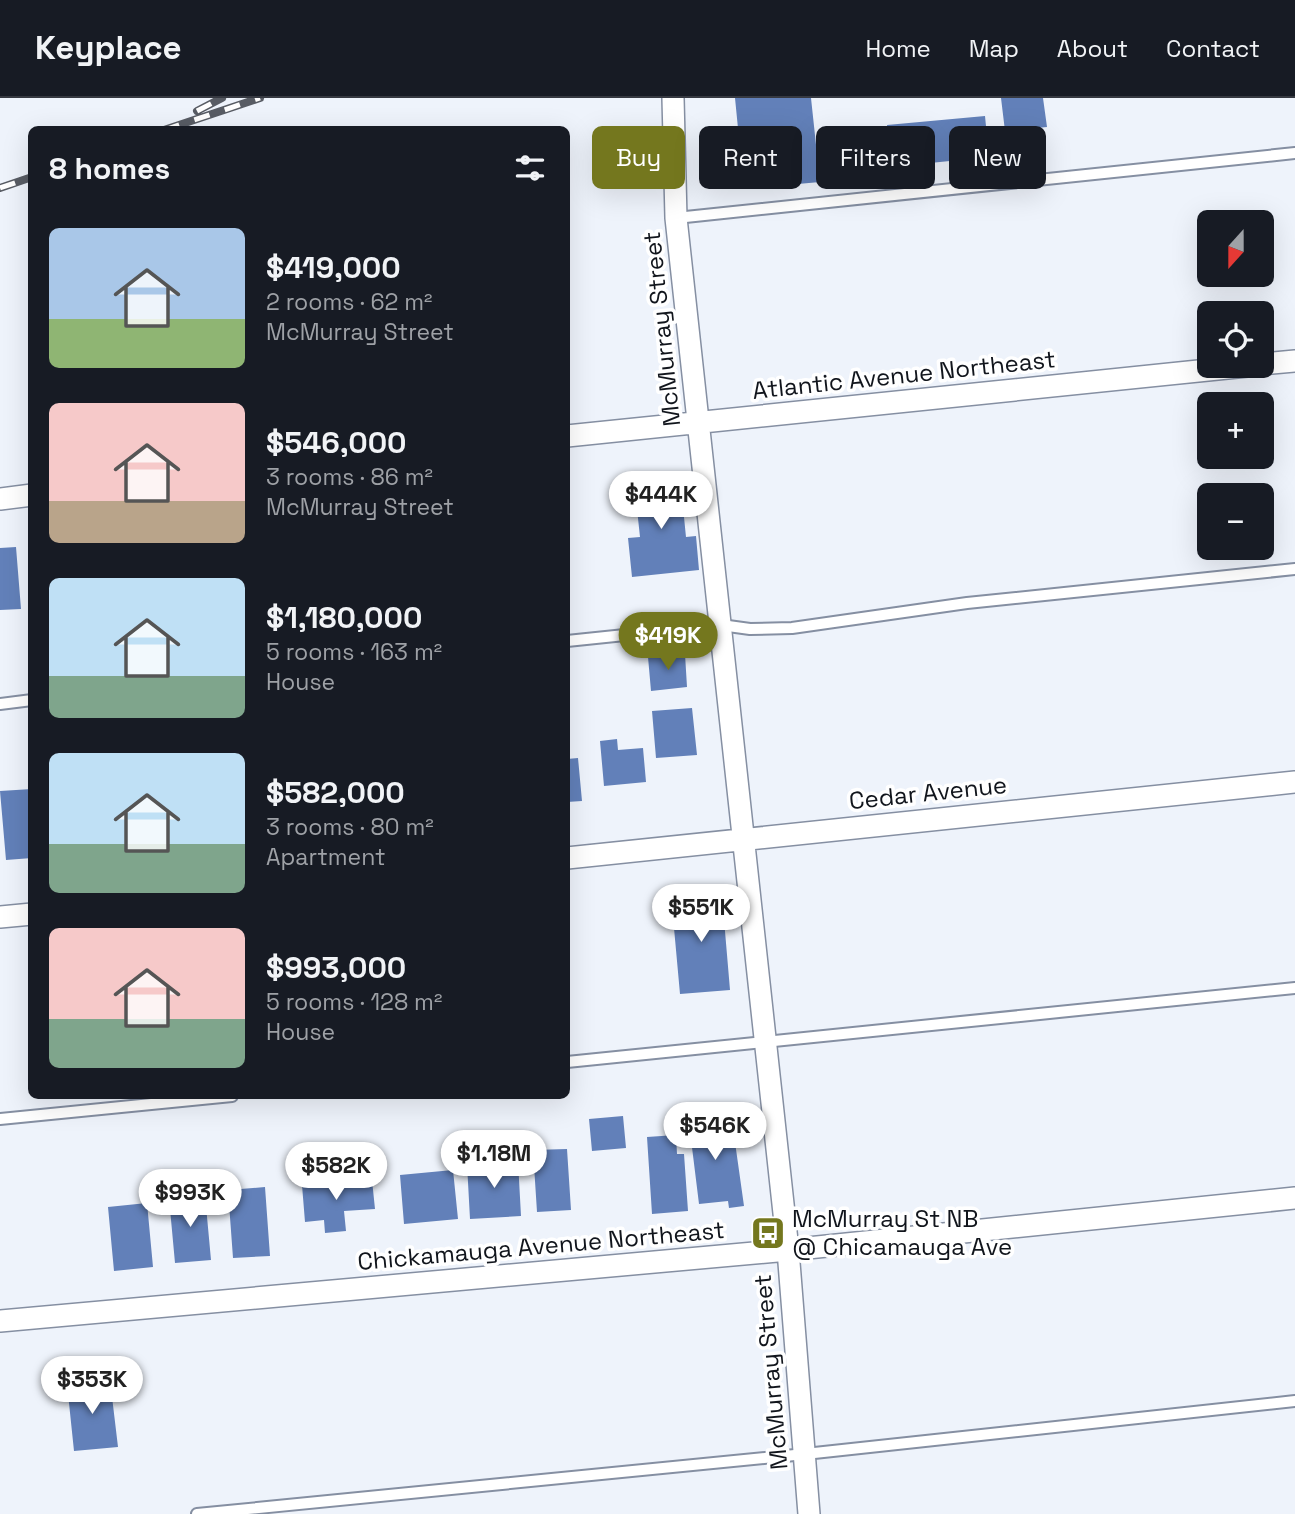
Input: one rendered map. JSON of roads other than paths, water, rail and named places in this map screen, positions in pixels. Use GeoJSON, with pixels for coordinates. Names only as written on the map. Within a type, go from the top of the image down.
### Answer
{"type":"FeatureCollection","features":[{"type":"Feature","properties":{"kind":"street","name":"McMurray Street"},"geometry":{"type":"LineString","coordinates":[[673,98],[676,218],[788,1250],[809,1514]]}},
{"type":"Feature","properties":{"kind":"street"},"geometry":{"type":"LineString","coordinates":[[1274,363],[1295,361]]}},
{"type":"Feature","properties":{"kind":"street","name":"Atlantic Avenue Northeast"},"geometry":{"type":"LineString","coordinates":[[570,436],[1197,371]]}},
{"type":"Feature","properties":{"kind":"street"},"geometry":{"type":"LineString","coordinates":[[0,499],[28,496]]}},
{"type":"Feature","properties":{"kind":"street","name":"Cedar Avenue"},"geometry":{"type":"LineString","coordinates":[[570,858],[1295,782]]}},
{"type":"Feature","properties":{"kind":"street"},"geometry":{"type":"LineString","coordinates":[[0,918],[28,914]]}},
{"type":"Feature","properties":{"kind":"street","name":"Chickamauga Avenue Northeast"},"geometry":{"type":"LineString","coordinates":[[0,1321],[788,1250],[1295,1198]]}},
{"type":"Feature","properties":{"kind":"lane"},"geometry":{"type":"LineString","coordinates":[[676,218],[1295,153]]}},
{"type":"Feature","properties":{"kind":"lane"},"geometry":{"type":"LineString","coordinates":[[570,641],[721,625],[750,629],[792,628],[967,603],[1295,569]]}},
{"type":"Feature","properties":{"kind":"lane"},"geometry":{"type":"LineString","coordinates":[[0,704],[28,700]]}},
{"type":"Feature","properties":{"kind":"lane"},"geometry":{"type":"LineString","coordinates":[[570,1062],[1295,988]]}},
{"type":"Feature","properties":{"kind":"lane"},"geometry":{"type":"LineString","coordinates":[[0,1119],[202,1099]]}},
{"type":"Feature","properties":{"kind":"lane"},"geometry":{"type":"LineString","coordinates":[[197,1514],[805,1454],[1295,1401]]}},
{"type":"Feature","properties":{"kind":"railway"},"geometry":{"type":"LineString","coordinates":[[197,111],[222,98]]}},
{"type":"Feature","properties":{"kind":"railway"},"geometry":{"type":"LineString","coordinates":[[176,126],[260,98]]}},
{"type":"Feature","properties":{"kind":"railway"},"geometry":{"type":"LineString","coordinates":[[0,188],[28,178]]}},
{"type":"Feature","properties":{"kind":"place","name":"McMurray St NB @ Chicamauga Ave"},"geometry":{"type":"Point","coordinates":[768,1233]}}]}
